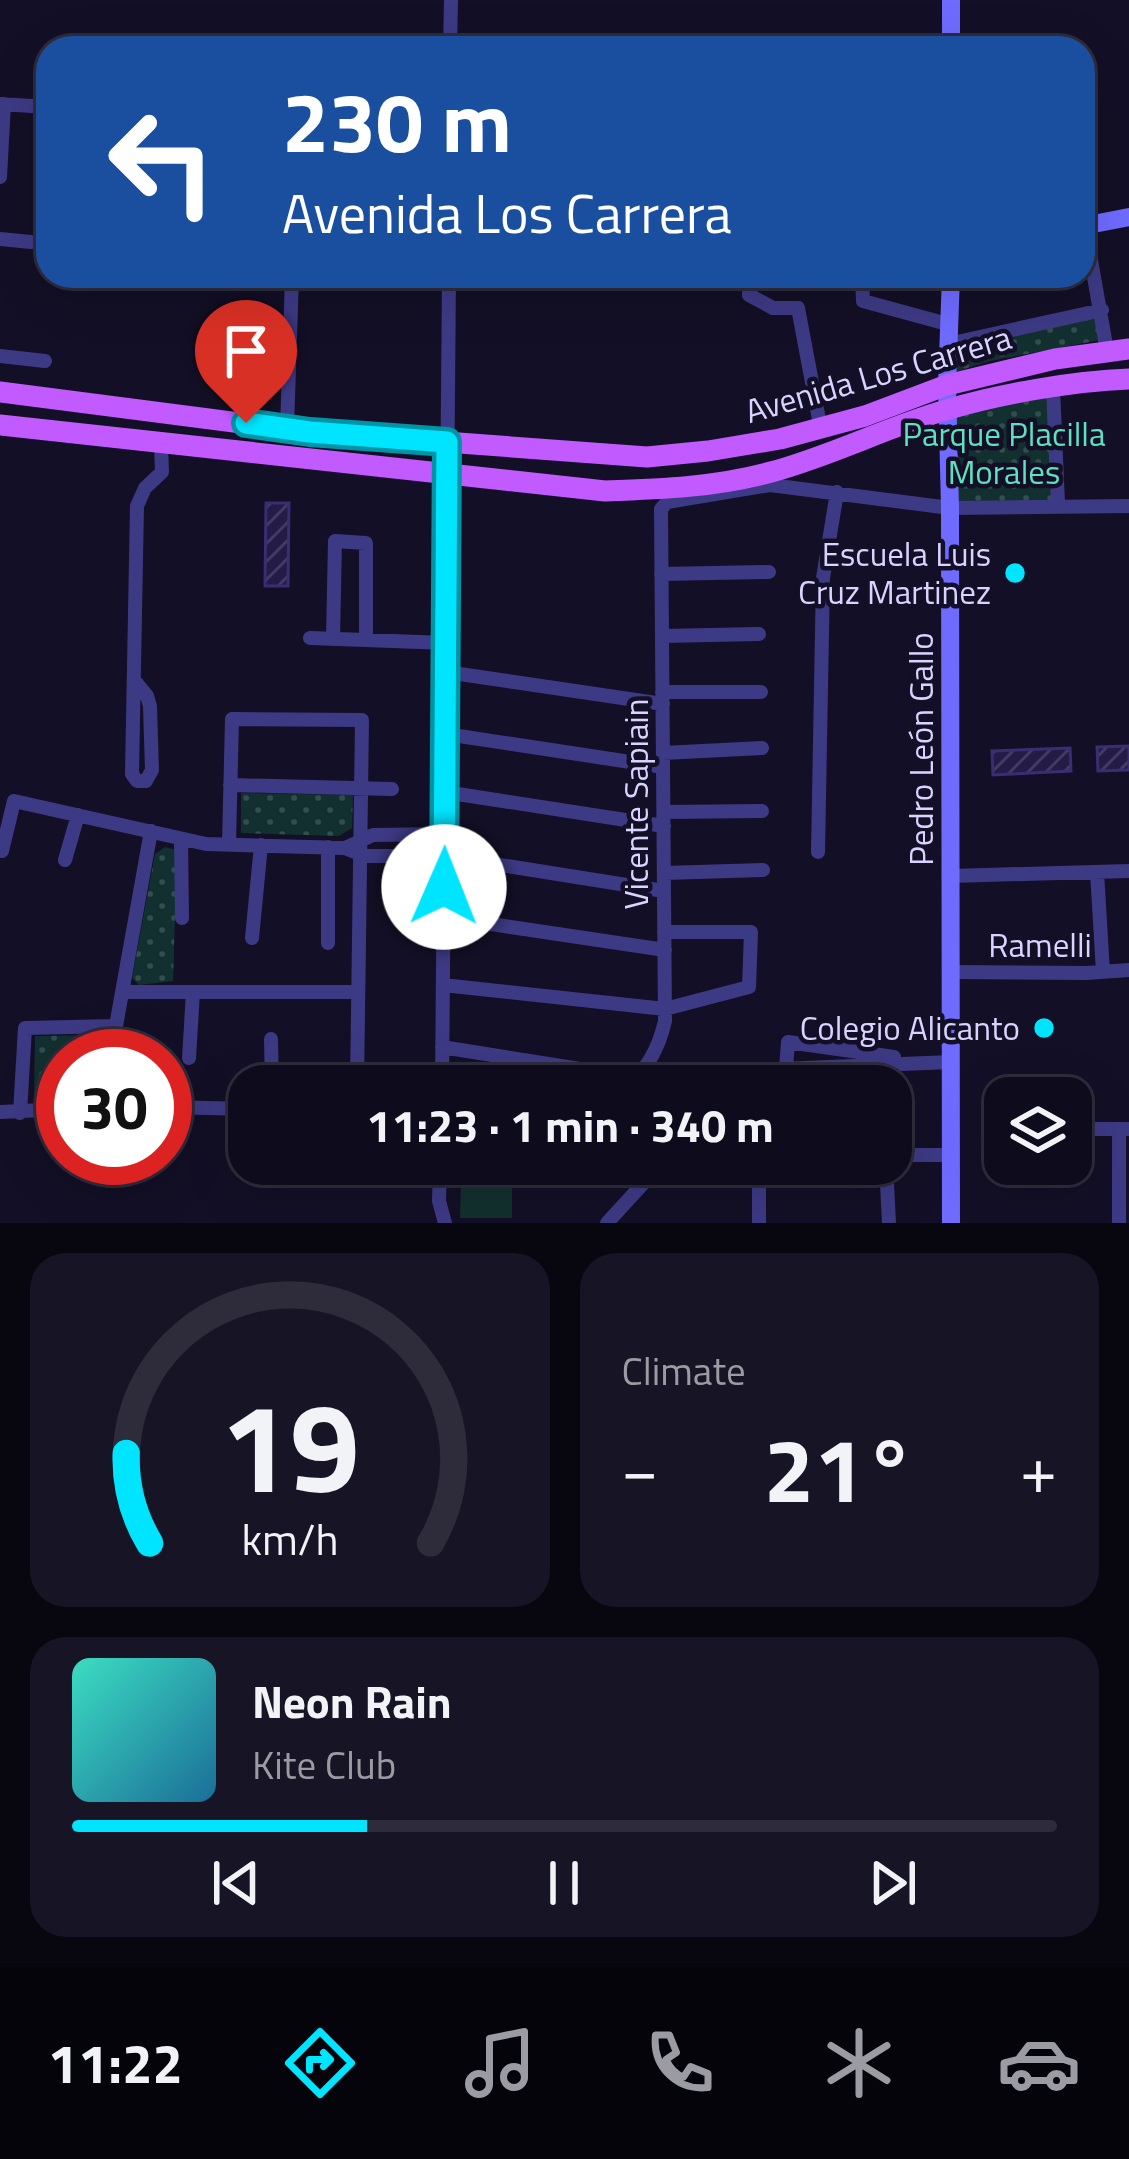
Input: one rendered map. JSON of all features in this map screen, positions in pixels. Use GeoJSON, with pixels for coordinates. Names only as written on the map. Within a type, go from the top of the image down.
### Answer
{"type":"FeatureCollection","features":[{"type":"Feature","properties":{"kind":"main road","name":"Avenida Los Carrera"},"geometry":{"type":"LineString","coordinates":[[0,392],[287,428],[647,457],[738,447],[821,430],[947,385],[1055,359],[1118,350]]}},
{"type":"Feature","properties":{"kind":"main road","name":"Avenida Los Carrera"},"geometry":{"type":"LineString","coordinates":[[0,424],[605,491],[704,486],[750,478],[947,409],[1053,387],[1129,379]]}},
{"type":"Feature","properties":{"kind":"street"},"geometry":{"type":"LineString","coordinates":[[450,36],[451,0]]}},
{"type":"Feature","properties":{"kind":"street"},"geometry":{"type":"LineString","coordinates":[[951,0],[951,36]]}},
{"type":"Feature","properties":{"kind":"street"},"geometry":{"type":"LineString","coordinates":[[0,177],[2,104],[36,106]]}},
{"type":"Feature","properties":{"kind":"street"},"geometry":{"type":"LineString","coordinates":[[1095,224],[1129,218]]}},
{"type":"Feature","properties":{"kind":"street"},"geometry":{"type":"LineString","coordinates":[[0,239],[32,242]]}},
{"type":"Feature","properties":{"kind":"street"},"geometry":{"type":"LineString","coordinates":[[1095,277],[1118,350]]}},
{"type":"Feature","properties":{"kind":"street"},"geometry":{"type":"LineString","coordinates":[[287,428],[292,288]]}},
{"type":"Feature","properties":{"kind":"street"},"geometry":{"type":"LineString","coordinates":[[442,1065],[449,288]]}},
{"type":"Feature","properties":{"kind":"street"},"geometry":{"type":"LineString","coordinates":[[749,288],[749,295],[773,308],[798,308],[821,430]]}},
{"type":"Feature","properties":{"kind":"street"},"geometry":{"type":"LineString","coordinates":[[862,288],[862,301],[950,335],[1102,310]]}},
{"type":"Feature","properties":{"kind":"street","name":"Pedro León Gallo"},"geometry":{"type":"LineString","coordinates":[[951,288],[947,409],[951,972],[940,1062],[951,1155],[951,1223]]}},
{"type":"Feature","properties":{"kind":"street"},"geometry":{"type":"LineString","coordinates":[[0,356],[45,361]]}},
{"type":"Feature","properties":{"kind":"street"},"geometry":{"type":"LineString","coordinates":[[1053,387],[1058,504]]}},
{"type":"Feature","properties":{"kind":"street"},"geometry":{"type":"LineString","coordinates":[[134,680],[150,706],[152,770],[146,781],[137,781],[132,774],[137,506],[161,472],[161,444]]}},
{"type":"Feature","properties":{"kind":"street","name":"Vicente Sapiain"},"geometry":{"type":"LineString","coordinates":[[644,1065],[659,1046],[665,1009],[661,508],[667,502],[770,485],[837,492]]}},
{"type":"Feature","properties":{"kind":"street"},"geometry":{"type":"LineString","coordinates":[[818,852],[823,578],[837,492],[950,508],[1129,506]]}},
{"type":"Feature","properties":{"kind":"street"},"geometry":{"type":"LineString","coordinates":[[333,639],[335,541],[366,543],[366,639]]}},
{"type":"Feature","properties":{"kind":"street"},"geometry":{"type":"LineString","coordinates":[[662,574],[769,572]]}},
{"type":"Feature","properties":{"kind":"street"},"geometry":{"type":"LineString","coordinates":[[662,636],[759,634]]}},
{"type":"Feature","properties":{"kind":"street"},"geometry":{"type":"LineString","coordinates":[[310,638],[447,643]]}},
{"type":"Feature","properties":{"kind":"street"},"geometry":{"type":"LineString","coordinates":[[446,672],[662,698],[761,692]]}},
{"type":"Feature","properties":{"kind":"street"},"geometry":{"type":"LineString","coordinates":[[229,844],[232,719],[362,720],[361,788],[328,943]]}},
{"type":"Feature","properties":{"kind":"street"},"geometry":{"type":"LineString","coordinates":[[446,734],[663,760],[762,748]]}},
{"type":"Feature","properties":{"kind":"street"},"geometry":{"type":"LineString","coordinates":[[230,785],[392,790]]}},
{"type":"Feature","properties":{"kind":"street"},"geometry":{"type":"LineString","coordinates":[[445,792],[664,819],[762,811]]}},
{"type":"Feature","properties":{"kind":"street"},"geometry":{"type":"LineString","coordinates":[[2,850],[14,801],[206,844],[348,847],[365,856],[444,856],[664,891]]}},
{"type":"Feature","properties":{"kind":"street"},"geometry":{"type":"LineString","coordinates":[[65,860],[78,815]]}},
{"type":"Feature","properties":{"kind":"street"},"geometry":{"type":"LineString","coordinates":[[20,1113],[25,1028],[116,1026],[151,831]]}},
{"type":"Feature","properties":{"kind":"street"},"geometry":{"type":"LineString","coordinates":[[348,847],[373,835],[445,834]]}},
{"type":"Feature","properties":{"kind":"street"},"geometry":{"type":"LineString","coordinates":[[182,839],[182,918]]}},
{"type":"Feature","properties":{"kind":"street"},"geometry":{"type":"LineString","coordinates":[[252,938],[261,845]]}},
{"type":"Feature","properties":{"kind":"street"},"geometry":{"type":"LineString","coordinates":[[348,847],[358,992],[357,1065]]}},
{"type":"Feature","properties":{"kind":"street"},"geometry":{"type":"LineString","coordinates":[[664,873],[763,870]]}},
{"type":"Feature","properties":{"kind":"street"},"geometry":{"type":"LineString","coordinates":[[951,876],[1129,871]]}},
{"type":"Feature","properties":{"kind":"street"},"geometry":{"type":"LineString","coordinates":[[1096,872],[1103,972]]}},
{"type":"Feature","properties":{"kind":"street"},"geometry":{"type":"LineString","coordinates":[[444,917],[665,950]]}},
{"type":"Feature","properties":{"kind":"street"},"geometry":{"type":"LineString","coordinates":[[443,985],[665,1009],[749,987],[751,932],[664,932]]}},
{"type":"Feature","properties":{"kind":"street","name":"Ramelli"},"geometry":{"type":"LineString","coordinates":[[951,972],[1129,970]]}},
{"type":"Feature","properties":{"kind":"street"},"geometry":{"type":"LineString","coordinates":[[122,992],[358,992]]}},
{"type":"Feature","properties":{"kind":"street"},"geometry":{"type":"LineString","coordinates":[[191,1029],[193,992]]}},
{"type":"Feature","properties":{"kind":"street"},"geometry":{"type":"LineString","coordinates":[[271,1039],[272,1065]]}},
{"type":"Feature","properties":{"kind":"street"},"geometry":{"type":"LineString","coordinates":[[786,1065],[788,1042],[940,1062]]}},
{"type":"Feature","properties":{"kind":"street"},"geometry":{"type":"LineString","coordinates":[[442,1047],[539,1065]]}},
{"type":"Feature","properties":{"kind":"street"},"geometry":{"type":"LineString","coordinates":[[863,1065],[940,1062]]}},
{"type":"Feature","properties":{"kind":"street"},"geometry":{"type":"LineString","coordinates":[[192,1108],[228,1108]]}},
{"type":"Feature","properties":{"kind":"street"},"geometry":{"type":"LineString","coordinates":[[0,1112],[36,1112]]}},
{"type":"Feature","properties":{"kind":"street"},"geometry":{"type":"LineString","coordinates":[[1092,1129],[1124,1130],[1119,1223]]}},
{"type":"Feature","properties":{"kind":"street"},"geometry":{"type":"LineString","coordinates":[[912,1155],[951,1155]]}},
{"type":"Feature","properties":{"kind":"street"},"geometry":{"type":"LineString","coordinates":[[439,1185],[445,1223]]}},
{"type":"Feature","properties":{"kind":"street"},"geometry":{"type":"LineString","coordinates":[[607,1223],[642,1185]]}},
{"type":"Feature","properties":{"kind":"street"},"geometry":{"type":"LineString","coordinates":[[758,1223],[759,1185]]}},
{"type":"Feature","properties":{"kind":"street"},"geometry":{"type":"LineString","coordinates":[[887,1185],[889,1223]]}},
{"type":"Feature","properties":{"kind":"green space"},"geometry":{"type":"Polygon","coordinates":[[[1096,318],[1100,340],[955,372],[961,345],[1096,318]]]}},
{"type":"Feature","properties":{"kind":"green space","name":"Parque Placilla Morales"},"geometry":{"type":"Polygon","coordinates":[[[1050,391],[1054,501],[957,504],[950,412],[1050,391]]]}},
{"type":"Feature","properties":{"kind":"green space"},"geometry":{"type":"Polygon","coordinates":[[[241,793],[353,795],[352,828],[339,836],[241,833],[241,793]]]}},
{"type":"Feature","properties":{"kind":"green space"},"geometry":{"type":"Polygon","coordinates":[[[165,847],[177,850],[173,981],[139,985],[132,978],[155,854],[165,847]]]}},
{"type":"Feature","properties":{"kind":"green space"},"geometry":{"type":"Polygon","coordinates":[[[35,1036],[36,1103],[34,1103],[35,1036]]]}},
{"type":"Feature","properties":{"kind":"green space"},"geometry":{"type":"Polygon","coordinates":[[[461,1185],[512,1185],[512,1218],[460,1218],[461,1185]]]}},
{"type":"Feature","properties":{"kind":"building"},"geometry":{"type":"Polygon","coordinates":[[[266,503],[289,503],[288,586],[265,586],[266,503]]]}},
{"type":"Feature","properties":{"kind":"building"},"geometry":{"type":"Polygon","coordinates":[[[1129,746],[1129,770],[1098,771],[1097,747],[1129,746]]]}},
{"type":"Feature","properties":{"kind":"building"},"geometry":{"type":"Polygon","coordinates":[[[1070,748],[1071,771],[993,775],[992,751],[1070,748]]]}},
{"type":"Feature","properties":{"kind":"place","name":"Escuela Luis Cruz Martinez"},"geometry":{"type":"Point","coordinates":[1015,573]}},
{"type":"Feature","properties":{"kind":"place","name":"Colegio Alicanto"},"geometry":{"type":"Point","coordinates":[1044,1028]}},
{"type":"Feature","properties":{"kind":"route"},"geometry":{"type":"LineString","coordinates":[[246,423],[447,442],[444,887]]}}]}
